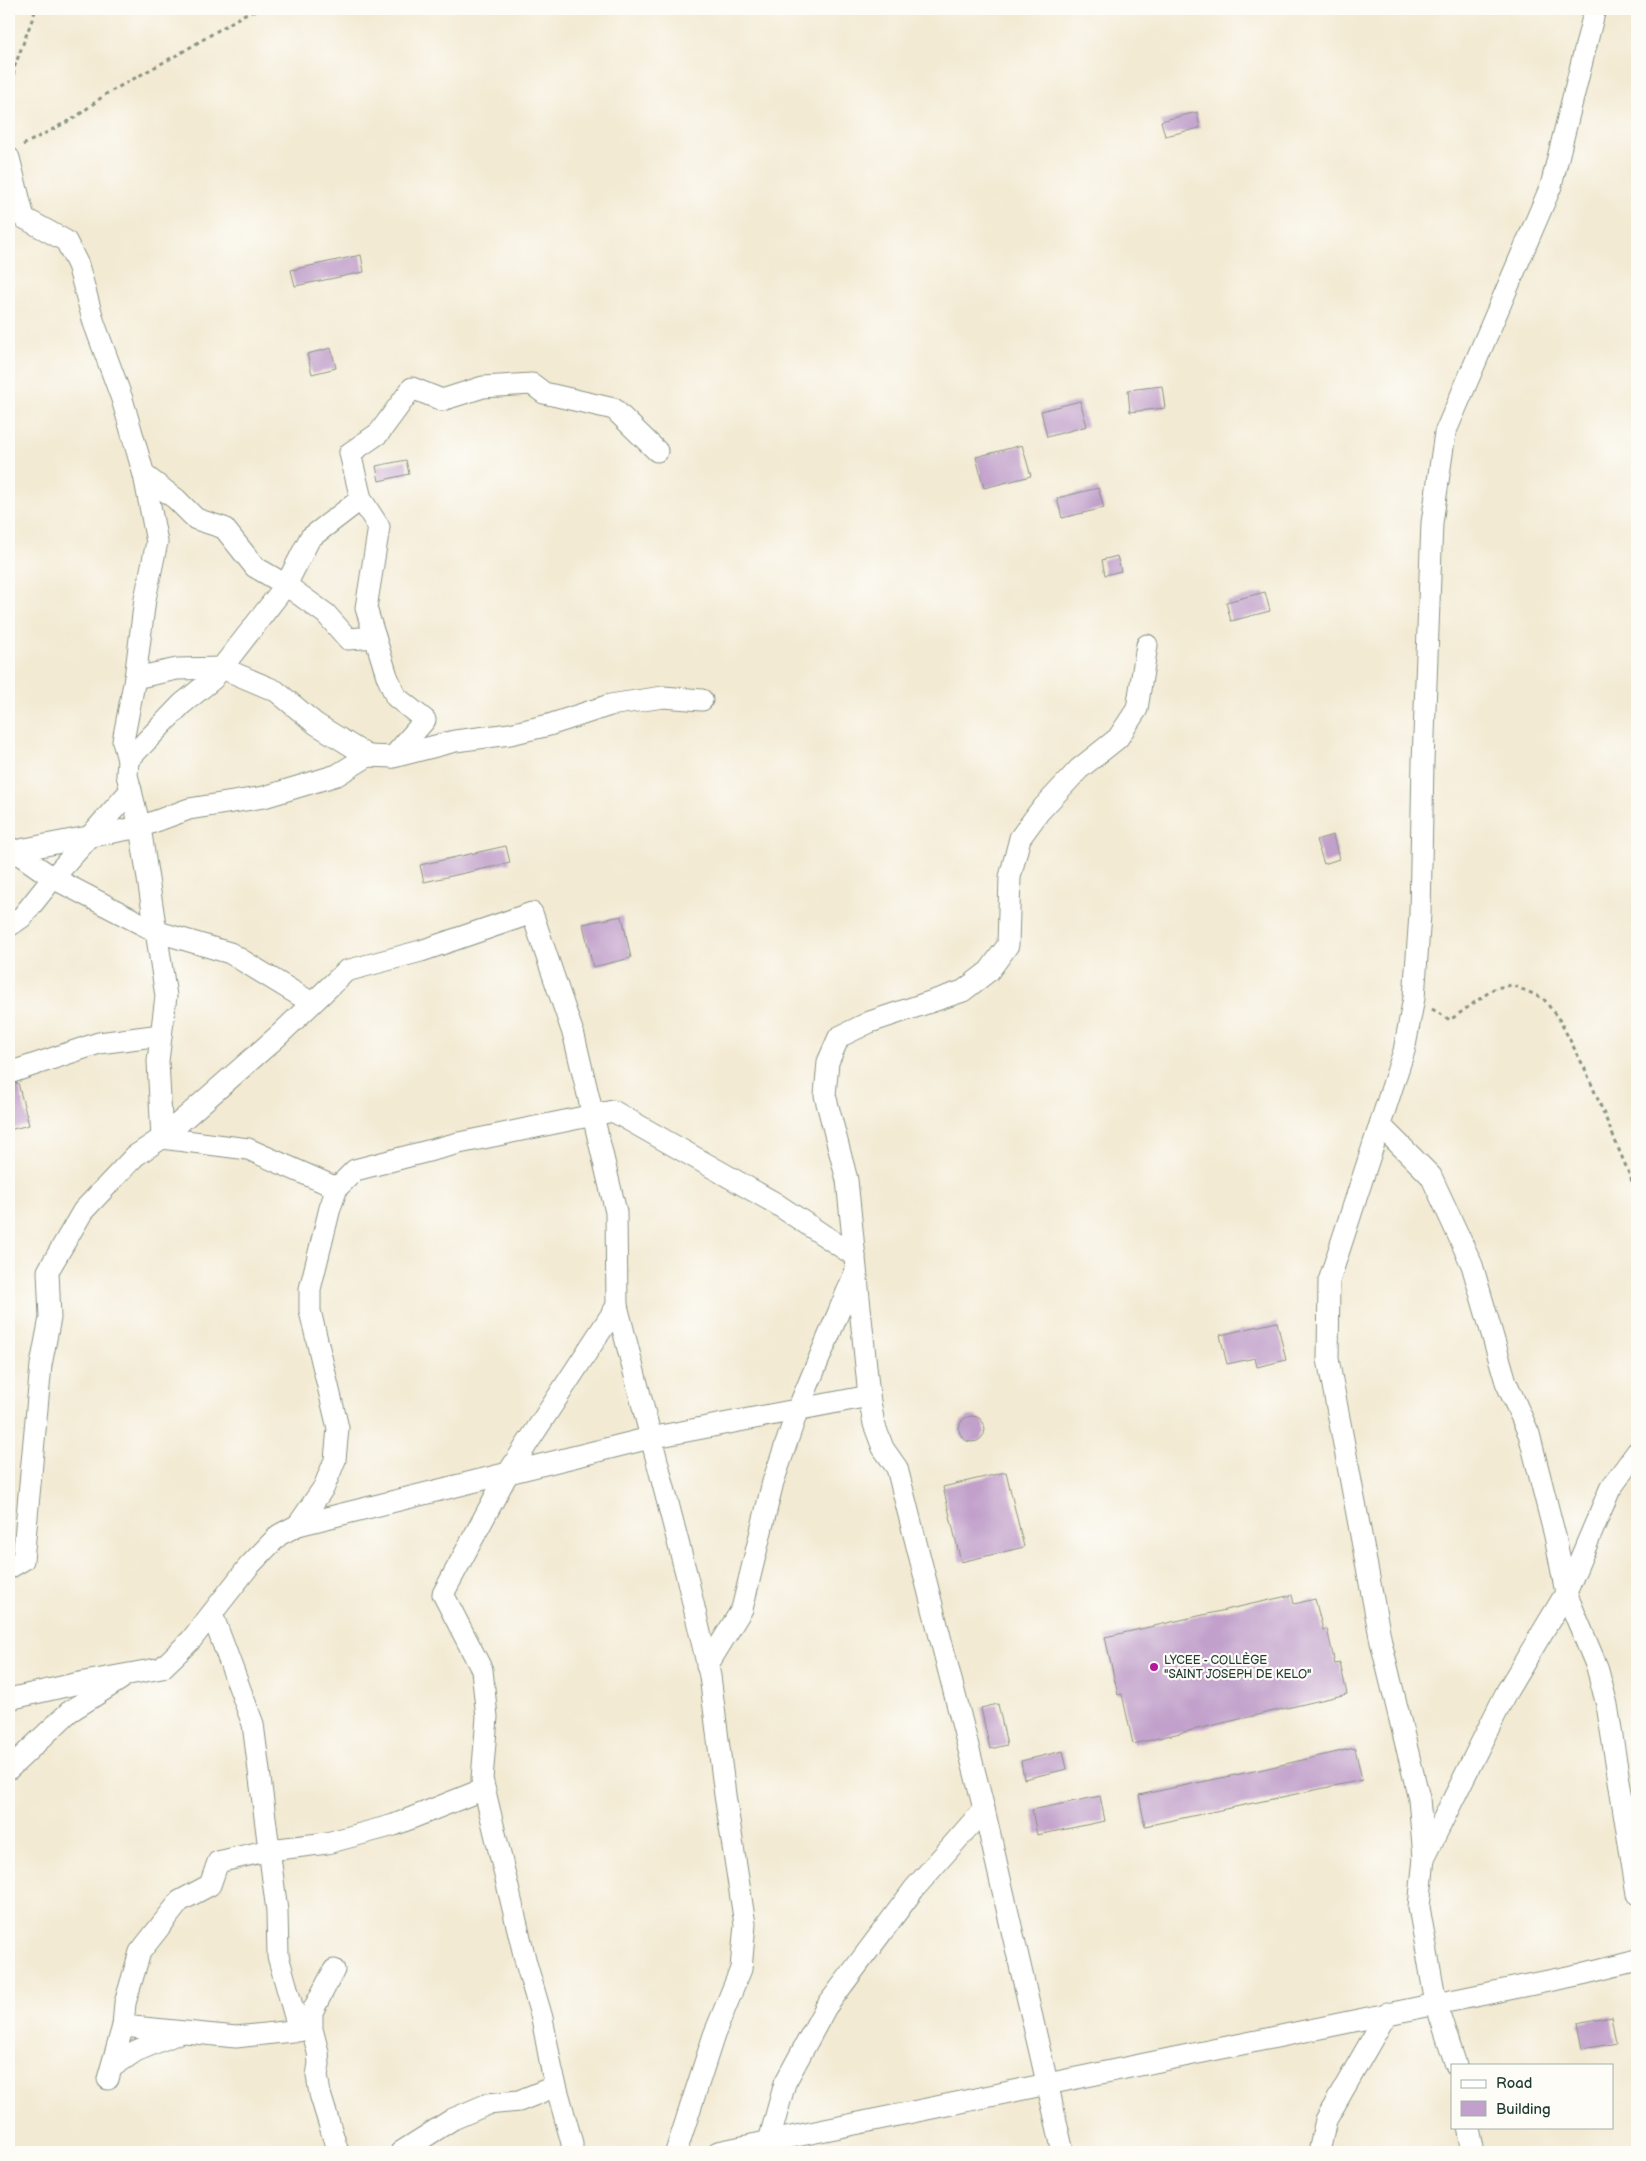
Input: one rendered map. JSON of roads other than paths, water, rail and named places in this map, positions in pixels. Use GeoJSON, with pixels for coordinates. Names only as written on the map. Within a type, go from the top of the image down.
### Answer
{"type":"FeatureCollection","features":[{"type":"Feature","properties":{"kind":"street"},"geometry":{"type":"LineString","coordinates":[[1456,2064],[1436,2004],[1419,1907],[1424,1858],[1419,1798],[1381,1642],[1328,1359],[1329,1281],[1404,1051],[1414,998],[1420,914],[1423,762],[1432,524],[1445,433],[1551,186],[1595,9]]}},
{"type":"Feature","properties":{"kind":"street"},"geometry":{"type":"LineString","coordinates":[[12,153],[24,218],[66,240],[78,265],[94,323],[122,399],[144,476],[158,542],[145,599],[135,678],[123,741],[128,760],[127,775],[140,827],[166,996],[158,1062],[162,1138]]}},
{"type":"Feature","properties":{"kind":"street"},"geometry":{"type":"LineString","coordinates":[[393,757],[425,720],[396,697],[386,676],[374,638],[366,608],[379,527],[361,499],[350,453],[379,433],[412,388],[442,400],[483,387],[532,384],[544,393],[614,409],[657,451]]}},
{"type":"Feature","properties":{"kind":"street"},"geometry":{"type":"LineString","coordinates":[[144,476],[176,499],[196,519],[224,528],[255,567],[286,585],[326,614],[348,639],[374,638]]}},
{"type":"Feature","properties":{"kind":"street"},"geometry":{"type":"LineString","coordinates":[[128,760],[182,704],[213,679],[286,585],[310,538],[361,499]]}},
{"type":"Feature","properties":{"kind":"street"},"geometry":{"type":"LineString","coordinates":[[1063,2152],[984,1809],[897,1468],[883,1448],[874,1424],[869,1396],[847,1180],[825,1095],[828,1062],[839,1037],[870,1022],[963,991],[989,971],[1008,945],[1010,877],[1020,838],[1039,812],[1079,769],[1118,738],[1137,709],[1147,645]]}},
{"type":"Feature","properties":{"kind":"street"},"geometry":{"type":"LineString","coordinates":[[135,678],[177,669],[222,668],[276,691],[316,724],[368,756],[393,757],[455,741],[510,734],[549,725],[610,705],[663,697],[702,700]]}},
{"type":"Feature","properties":{"kind":"street"},"geometry":{"type":"LineString","coordinates":[[10,850],[140,827],[189,810],[264,797],[337,775],[368,756]]}},
{"type":"Feature","properties":{"kind":"street"},"geometry":{"type":"LineString","coordinates":[[9,926],[22,917],[131,790]]}},
{"type":"Feature","properties":{"kind":"street"},"geometry":{"type":"LineString","coordinates":[[10,850],[54,878],[155,931],[230,954],[312,1003]]}},
{"type":"Feature","properties":{"kind":"street"},"geometry":{"type":"LineString","coordinates":[[9,1568],[23,1560],[41,1365],[50,1318],[48,1271],[84,1211],[135,1156],[162,1138],[346,971],[421,951],[532,912],[574,1036],[616,1212],[617,1306],[686,1573],[707,1666],[745,1924],[741,1969],[714,2035],[676,2152]]}},
{"type":"Feature","properties":{"kind":"street"},"geometry":{"type":"LineString","coordinates":[[9,1073],[99,1043],[161,1035]]}},
{"type":"Feature","properties":{"kind":"street"},"geometry":{"type":"LineString","coordinates":[[298,1525],[324,1487],[335,1460],[338,1428],[310,1310],[310,1289],[330,1208],[337,1188],[355,1170],[459,1143],[613,1110],[776,1203],[856,1263]]}},
{"type":"Feature","properties":{"kind":"street"},"geometry":{"type":"LineString","coordinates":[[1380,1125],[1431,1176],[1472,1265],[1506,1382],[1529,1434],[1555,1536],[1566,1593],[1597,1667],[1607,1705],[1637,1894]]}},
{"type":"Feature","properties":{"kind":"street"},"geometry":{"type":"LineString","coordinates":[[162,1138],[248,1149],[337,1188]]}},
{"type":"Feature","properties":{"kind":"street"},"geometry":{"type":"LineString","coordinates":[[707,1666],[742,1609],[773,1482],[798,1409],[856,1263]]}},
{"type":"Feature","properties":{"kind":"street"},"geometry":{"type":"LineString","coordinates":[[572,2152],[572,2143],[556,2086],[542,2018],[526,1963],[482,1780],[487,1717],[482,1670],[444,1594],[508,1473],[617,1306]]}},
{"type":"Feature","properties":{"kind":"street"},"geometry":{"type":"LineString","coordinates":[[9,1699],[79,1682],[162,1668],[191,1640],[249,1566],[279,1535],[298,1525],[650,1438],[869,1396]]}},
{"type":"Feature","properties":{"kind":"street"},"geometry":{"type":"LineString","coordinates":[[1424,1858],[1507,1690],[1566,1593],[1610,1488],[1637,1452]]}},
{"type":"Feature","properties":{"kind":"street"},"geometry":{"type":"LineString","coordinates":[[212,1614],[253,1724],[277,1911],[278,1956],[306,2030],[319,2058],[320,2094],[338,2152]]}},
{"type":"Feature","properties":{"kind":"street"},"geometry":{"type":"LineString","coordinates":[[9,1769],[69,1712],[128,1675]]}},
{"type":"Feature","properties":{"kind":"street"},"geometry":{"type":"LineString","coordinates":[[181,2032],[136,2052],[110,2073],[140,1952],[180,1901],[210,1885],[218,1862],[270,1850],[327,1843],[394,1825],[484,1789]]}},
{"type":"Feature","properties":{"kind":"street"},"geometry":{"type":"LineString","coordinates":[[769,2142],[785,2083],[826,2007],[914,1889],[984,1809]]}},
{"type":"Feature","properties":{"kind":"street"},"geometry":{"type":"LineString","coordinates":[[718,2152],[1436,2004],[1637,1960]]}},
{"type":"Feature","properties":{"kind":"street"},"geometry":{"type":"LineString","coordinates":[[306,2030],[312,2012],[334,1970]]}},
{"type":"Feature","properties":{"kind":"street"},"geometry":{"type":"LineString","coordinates":[[1319,2152],[1326,2120],[1387,2013]]}},
{"type":"Feature","properties":{"kind":"street"},"geometry":{"type":"LineString","coordinates":[[123,2026],[236,2037],[306,2030]]}},
{"type":"Feature","properties":{"kind":"street"},"geometry":{"type":"LineString","coordinates":[[401,2152],[453,2119],[488,2104],[519,2101],[556,2086]]}},
{"type":"Feature","properties":{"kind":"street"},"geometry":{"type":"LineString","coordinates":[[1468,2128],[1473,2152]]}},
{"type":"Feature","properties":{"kind":"place","name":"LYCEE - COLLÈGE \"SAINT JOSEPH DE KELO\""},"geometry":{"type":"Point","coordinates":[1154,1667]}}]}
